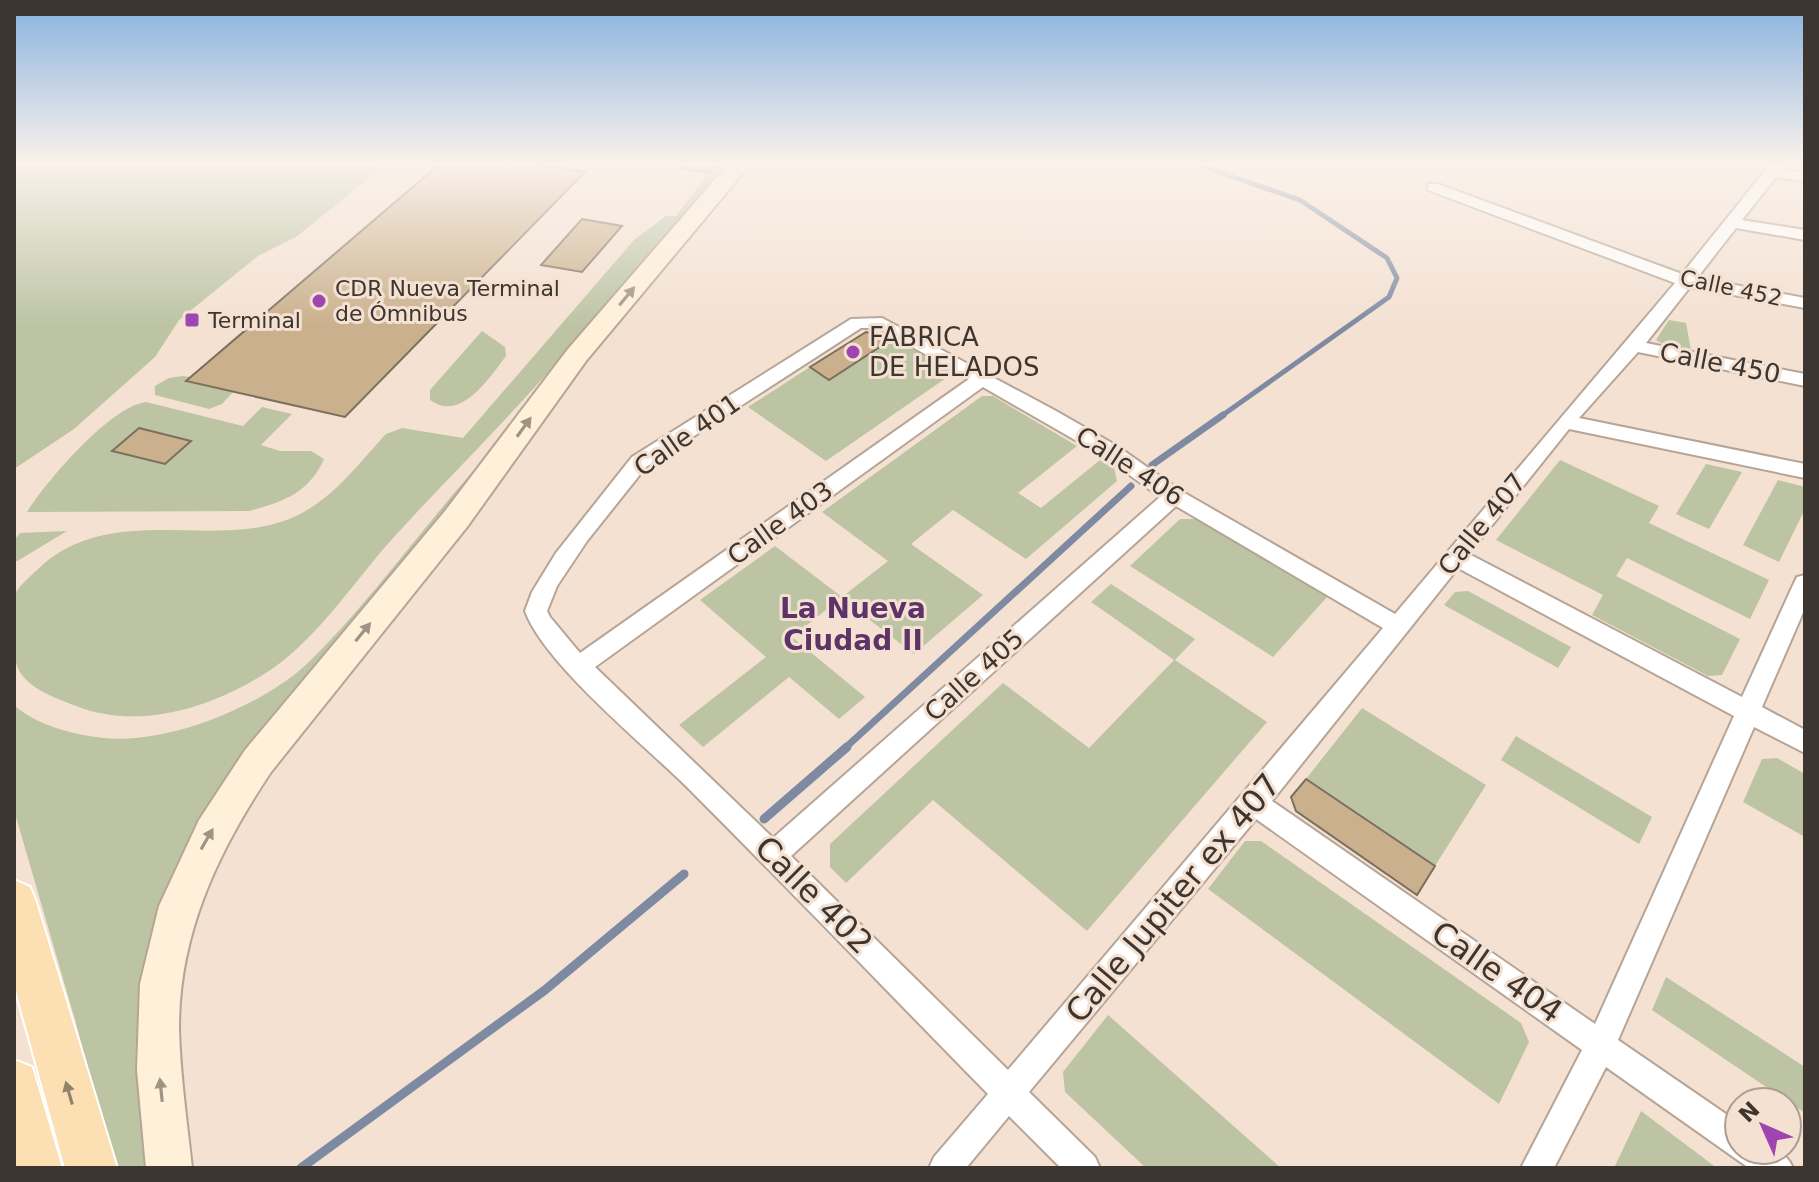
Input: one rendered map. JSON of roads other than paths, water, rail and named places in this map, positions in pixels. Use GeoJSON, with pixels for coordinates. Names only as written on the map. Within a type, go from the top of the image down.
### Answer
{"type":"FeatureCollection","features":[{"type":"Feature","properties":{"kind":"main road"},"geometry":{"type":"LineString","coordinates":[[14,902],[91,1168]]}},
{"type":"Feature","properties":{"kind":"main road"},"geometry":{"type":"LineString","coordinates":[[14,1085],[36,1168]]}},
{"type":"Feature","properties":{"kind":"street"},"geometry":{"type":"LineString","coordinates":[[169,1168],[159,1067],[162,988],[175,912],[199,853],[258,761],[456,519],[577,355],[694,217]]}},
{"type":"Feature","properties":{"kind":"street","name":"Calle 452"},"geometry":{"type":"LineString","coordinates":[[1514,217],[1686,281],[1805,303]]}},
{"type":"Feature","properties":{"kind":"street"},"geometry":{"type":"LineString","coordinates":[[1565,422],[1634,346],[1738,217]]}},
{"type":"Feature","properties":{"kind":"street"},"geometry":{"type":"LineString","coordinates":[[1734,223],[1805,235]]}},
{"type":"Feature","properties":{"kind":"street","name":"Calle 406"},"geometry":{"type":"LineString","coordinates":[[857,323],[882,323],[1110,451],[1174,496],[1398,626]]}},
{"type":"Feature","properties":{"kind":"street","name":"Calle 401"},"geometry":{"type":"LineString","coordinates":[[541,625],[536,610],[544,587],[620,483],[639,462],[857,323]]}},
{"type":"Feature","properties":{"kind":"street","name":"Calle 450"},"geometry":{"type":"LineString","coordinates":[[1634,346],[1805,380]]}},
{"type":"Feature","properties":{"kind":"street","name":"Calle 403"},"geometry":{"type":"LineString","coordinates":[[579,666],[980,380]]}},
{"type":"Feature","properties":{"kind":"street"},"geometry":{"type":"LineString","coordinates":[[1565,422],[1805,471]]}},
{"type":"Feature","properties":{"kind":"street","name":"Calle 407"},"geometry":{"type":"LineString","coordinates":[[1398,626],[1565,422]]}},
{"type":"Feature","properties":{"kind":"street","name":"Calle 405"},"geometry":{"type":"LineString","coordinates":[[774,854],[1174,496]]}},
{"type":"Feature","properties":{"kind":"street"},"geometry":{"type":"LineString","coordinates":[[1456,557],[1805,742]]}},
{"type":"Feature","properties":{"kind":"street"},"geometry":{"type":"LineString","coordinates":[[1537,1168],[1601,1044],[1805,583]]}},
{"type":"Feature","properties":{"kind":"street","name":"Calle 402"},"geometry":{"type":"LineString","coordinates":[[541,625],[579,666],[774,854],[1084,1168]]}},
{"type":"Feature","properties":{"kind":"street","name":"Calle Jupiter ex 407"},"geometry":{"type":"LineString","coordinates":[[945,1168],[1254,803],[1398,626]]}},
{"type":"Feature","properties":{"kind":"street","name":"Calle 404"},"geometry":{"type":"LineString","coordinates":[[1254,803],[1723,1131]]}},
{"type":"Feature","properties":{"kind":"waterway"},"geometry":{"type":"LineString","coordinates":[[1220,417],[1389,297],[1397,278],[1387,258],[1326,217]]}},
{"type":"Feature","properties":{"kind":"waterway"},"geometry":{"type":"LineString","coordinates":[[1152,465],[1223,415]]}},
{"type":"Feature","properties":{"kind":"waterway"},"geometry":{"type":"LineString","coordinates":[[844,749],[1131,486]]}},
{"type":"Feature","properties":{"kind":"waterway"},"geometry":{"type":"LineString","coordinates":[[764,819],[847,747]]}},
{"type":"Feature","properties":{"kind":"waterway"},"geometry":{"type":"LineString","coordinates":[[301,1168],[545,990],[684,874]]}},
{"type":"Feature","properties":{"kind":"place","name":"CDR Nueva Terminal de Ómnibus"},"geometry":{"type":"Point","coordinates":[319,301]}},
{"type":"Feature","properties":{"kind":"place","name":"Terminal"},"geometry":{"type":"Point","coordinates":[192,320]}},
{"type":"Feature","properties":{"kind":"place","name":"FABRICA DE HELADOS"},"geometry":{"type":"Point","coordinates":[853,352]}},
{"type":"Feature","properties":{"kind":"district","name":"La Nueva Ciudad II"},"geometry":{"type":"Point","coordinates":[853,624]}}]}
